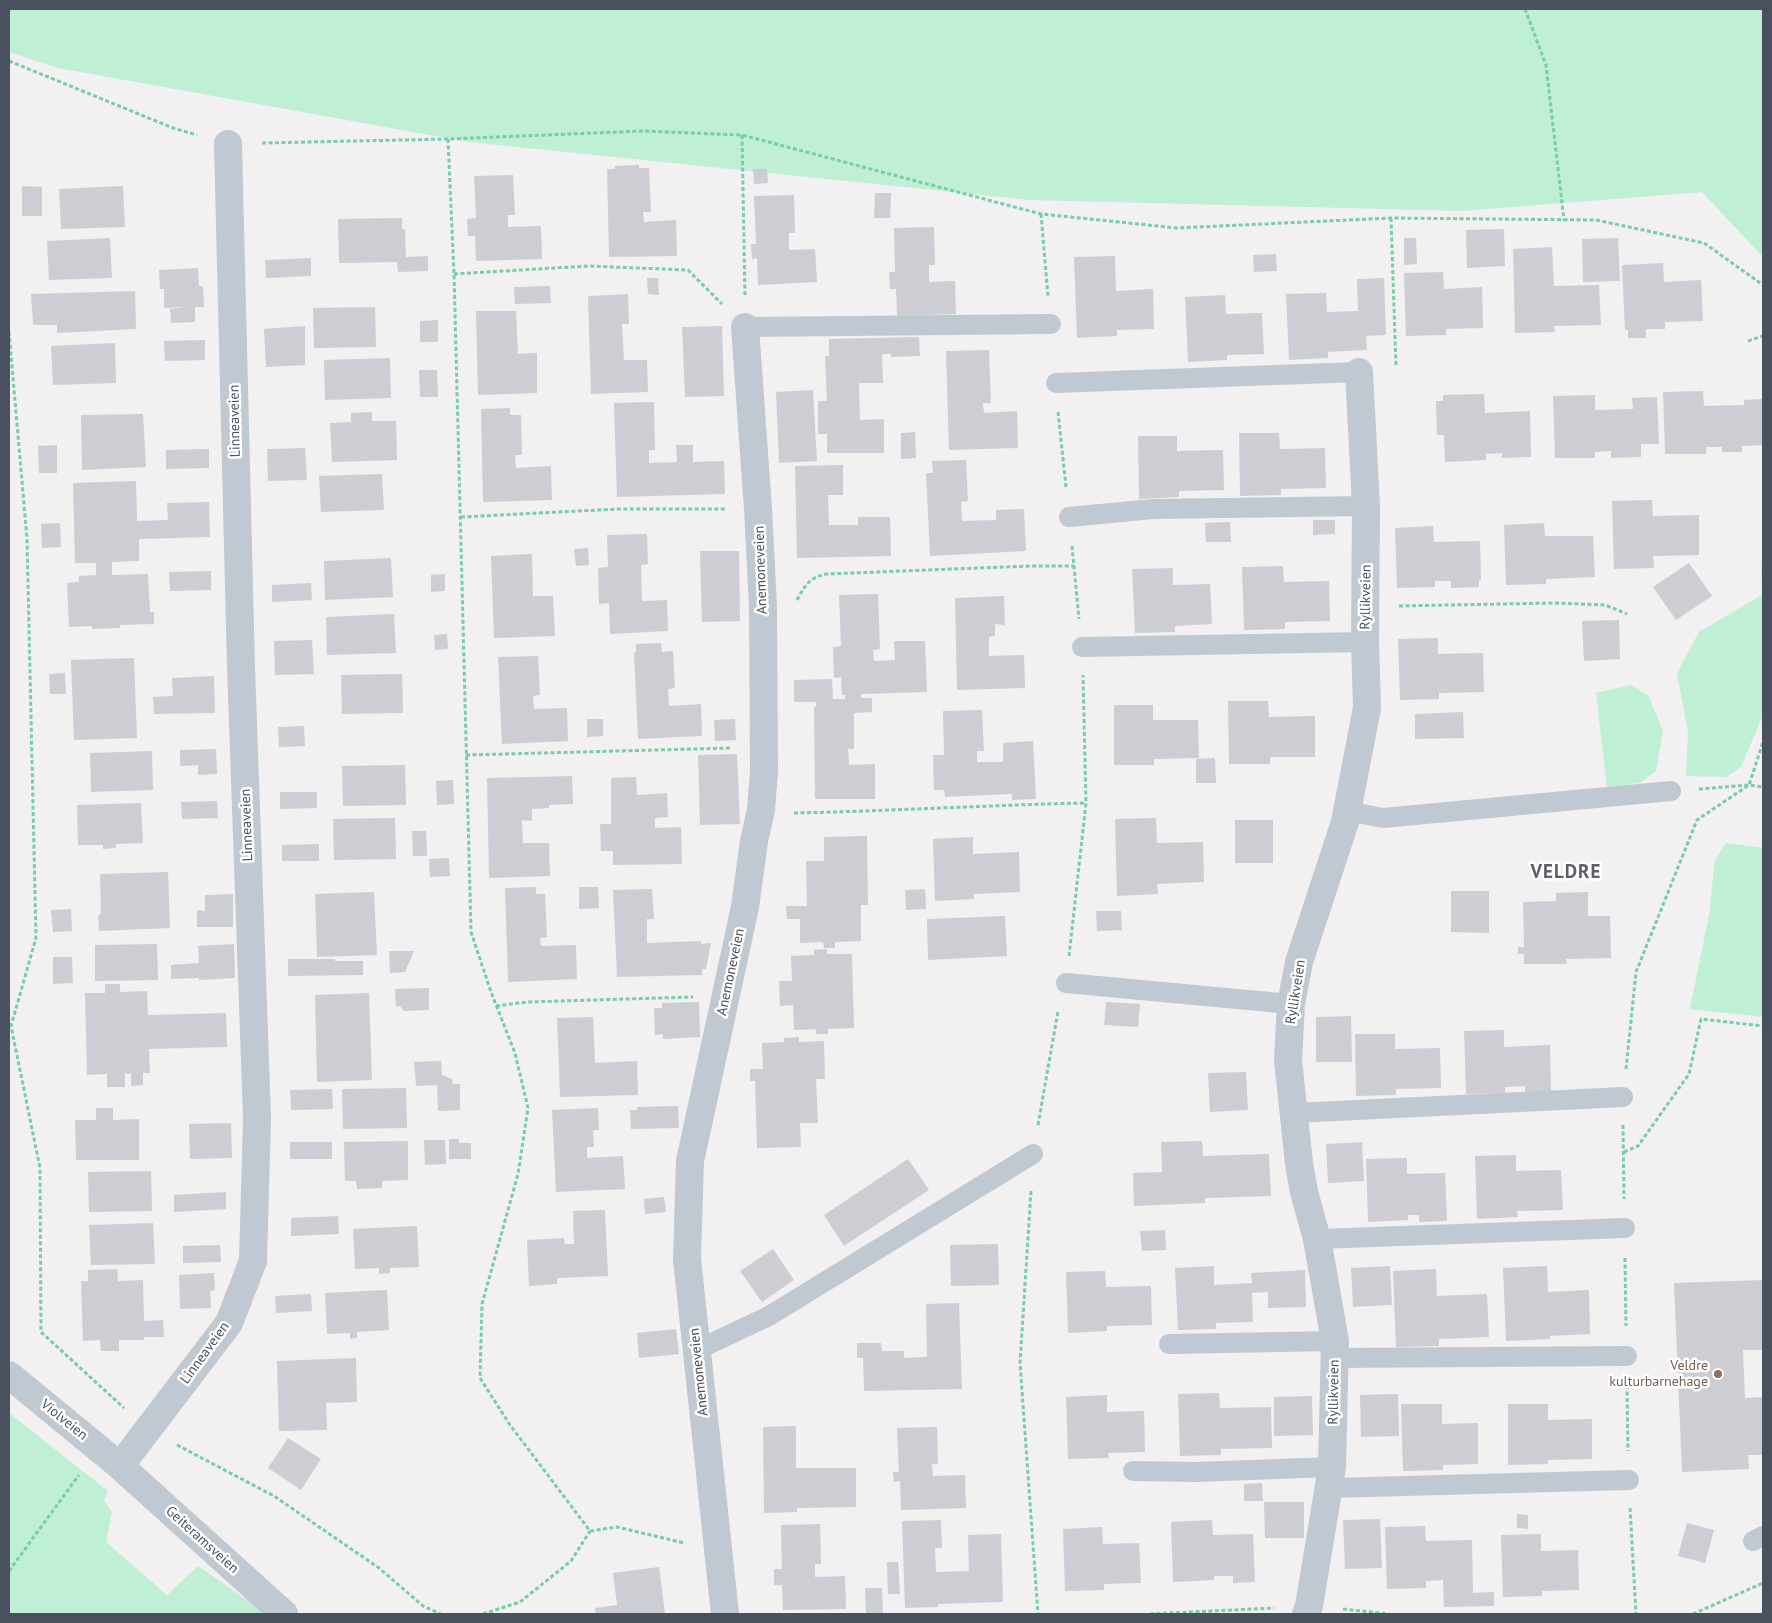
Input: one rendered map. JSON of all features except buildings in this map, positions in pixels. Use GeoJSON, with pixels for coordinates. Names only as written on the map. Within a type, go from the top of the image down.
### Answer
{"type":"FeatureCollection","features":[{"type":"Feature","properties":{"kind":"street","name":"Linneaveien"},"geometry":{"type":"LineString","coordinates":[[110,1458],[147,1430],[229,1324],[253,1261],[257,1118],[241,667],[228,144]]}},
{"type":"Feature","properties":{"kind":"street","name":"Anemoneveien"},"geometry":{"type":"LineString","coordinates":[[725,1614],[687,1259],[690,1161],[746,907],[754,841],[761,810],[764,747],[763,606],[745,327]]}},
{"type":"Feature","properties":{"kind":"street","name":"Ryllikveien"},"geometry":{"type":"LineString","coordinates":[[1308,1610],[1331,1477],[1335,1349],[1317,1238],[1302,1183],[1288,1060],[1291,1004],[1299,962],[1348,811],[1367,708],[1365,642],[1366,506],[1359,372]]}},
{"type":"Feature","properties":{"kind":"street","name":"Violveien"},"geometry":{"type":"LineString","coordinates":[[9,1375],[110,1458]]}},
{"type":"Feature","properties":{"kind":"street","name":"Geiteramsveien"},"geometry":{"type":"LineString","coordinates":[[110,1458],[284,1614]]}},
{"type":"Feature","properties":{"kind":"lane"},"geometry":{"type":"LineString","coordinates":[[745,327],[1051,324]]}},
{"type":"Feature","properties":{"kind":"lane"},"geometry":{"type":"LineString","coordinates":[[1056,383],[1359,372]]}},
{"type":"Feature","properties":{"kind":"lane"},"geometry":{"type":"LineString","coordinates":[[1069,517],[1153,509],[1366,506]]}},
{"type":"Feature","properties":{"kind":"lane"},"geometry":{"type":"LineString","coordinates":[[1082,648],[1365,642]]}},
{"type":"Feature","properties":{"kind":"lane"},"geometry":{"type":"LineString","coordinates":[[1348,811],[1383,818],[1671,791]]}},
{"type":"Feature","properties":{"kind":"lane"},"geometry":{"type":"LineString","coordinates":[[1066,983],[1291,1004]]}},
{"type":"Feature","properties":{"kind":"lane"},"geometry":{"type":"LineString","coordinates":[[1294,1113],[1623,1098]]}},
{"type":"Feature","properties":{"kind":"lane"},"geometry":{"type":"LineString","coordinates":[[697,1350],[769,1316],[1033,1154]]}},
{"type":"Feature","properties":{"kind":"lane"},"geometry":{"type":"LineString","coordinates":[[1317,1238],[1625,1228]]}},
{"type":"Feature","properties":{"kind":"lane"},"geometry":{"type":"LineString","coordinates":[[1169,1344],[1627,1356]]}},
{"type":"Feature","properties":{"kind":"lane"},"geometry":{"type":"LineString","coordinates":[[1133,1471],[1331,1477],[1629,1480]]}},
{"type":"Feature","properties":{"kind":"path"},"geometry":{"type":"LineString","coordinates":[[1524,9],[1546,65],[1564,220]]}},
{"type":"Feature","properties":{"kind":"path"},"geometry":{"type":"LineString","coordinates":[[9,61],[173,128],[228,144],[448,139],[642,131],[742,135],[1041,214],[1177,228],[1391,218],[1596,220],[1704,242],[1763,285]]}},
{"type":"Feature","properties":{"kind":"path"},"geometry":{"type":"LineString","coordinates":[[742,135],[745,327]]}},
{"type":"Feature","properties":{"kind":"path"},"geometry":{"type":"LineString","coordinates":[[448,139],[454,274],[471,932],[496,1006],[515,1053],[528,1108],[518,1174],[482,1304],[480,1378],[510,1425],[590,1531]]}},
{"type":"Feature","properties":{"kind":"path"},"geometry":{"type":"LineString","coordinates":[[1041,214],[1051,324]]}},
{"type":"Feature","properties":{"kind":"path"},"geometry":{"type":"LineString","coordinates":[[1391,218],[1396,366]]}},
{"type":"Feature","properties":{"kind":"path"},"geometry":{"type":"LineString","coordinates":[[454,274],[588,266],[688,270],[745,327]]}},
{"type":"Feature","properties":{"kind":"path"},"geometry":{"type":"LineString","coordinates":[[9,332],[27,539],[36,938],[11,1026],[40,1168],[41,1332],[147,1430],[274,1496],[379,1568],[423,1606],[441,1614]]}},
{"type":"Feature","properties":{"kind":"path"},"geometry":{"type":"LineString","coordinates":[[1748,340],[1763,336]]}},
{"type":"Feature","properties":{"kind":"path"},"geometry":{"type":"LineString","coordinates":[[1038,1614],[1020,1363],[1033,1154],[1057,1014],[1066,983],[1086,803],[1082,648],[1056,383]]}},
{"type":"Feature","properties":{"kind":"path"},"geometry":{"type":"LineString","coordinates":[[460,517],[618,509],[758,509]]}},
{"type":"Feature","properties":{"kind":"path"},"geometry":{"type":"LineString","coordinates":[[763,606],[778,607],[796,601],[812,577],[826,574],[1074,566]]}},
{"type":"Feature","properties":{"kind":"path"},"geometry":{"type":"LineString","coordinates":[[1366,606],[1562,603],[1605,605],[1626,614]]}},
{"type":"Feature","properties":{"kind":"path"},"geometry":{"type":"LineString","coordinates":[[1636,1614],[1629,1480],[1623,1098],[1636,972],[1697,820],[1749,785],[1763,742]]}},
{"type":"Feature","properties":{"kind":"path"},"geometry":{"type":"LineString","coordinates":[[466,755],[764,747]]}},
{"type":"Feature","properties":{"kind":"path"},"geometry":{"type":"LineString","coordinates":[[1671,791],[1749,785],[1763,786]]}},
{"type":"Feature","properties":{"kind":"path"},"geometry":{"type":"LineString","coordinates":[[761,810],[783,813],[878,812],[996,805],[1086,803]]}},
{"type":"Feature","properties":{"kind":"path"},"geometry":{"type":"LineString","coordinates":[[496,1006],[527,1002],[726,996]]}},
{"type":"Feature","properties":{"kind":"path"},"geometry":{"type":"LineString","coordinates":[[1624,1152],[1638,1146],[1689,1074],[1701,1018],[1763,1026]]}},
{"type":"Feature","properties":{"kind":"path"},"geometry":{"type":"LineString","coordinates":[[9,1571],[80,1473],[110,1458]]}},
{"type":"Feature","properties":{"kind":"path"},"geometry":{"type":"LineString","coordinates":[[483,1614],[520,1602],[571,1561],[590,1531],[617,1527],[718,1551]]}},
{"type":"Feature","properties":{"kind":"path"},"geometry":{"type":"LineString","coordinates":[[1693,1614],[1763,1583]]}},
{"type":"Feature","properties":{"kind":"path"},"geometry":{"type":"LineString","coordinates":[[1150,1614],[1308,1610],[1389,1614]]}},
{"type":"Feature","properties":{"kind":"green space"},"geometry":{"type":"Polygon","coordinates":[[[9,9],[1763,9],[1763,257],[1702,192],[1463,211],[1030,200],[469,142],[58,68],[9,52],[9,9]]]}},
{"type":"Feature","properties":{"kind":"green space"},"geometry":{"type":"Polygon","coordinates":[[[1761,562],[1763,562],[1763,715],[1741,767],[1726,777],[1686,776],[1688,733],[1677,673],[1699,632],[1762,595],[1761,562]]]}},
{"type":"Feature","properties":{"kind":"green space"},"geometry":{"type":"Polygon","coordinates":[[[1631,685],[1648,695],[1663,731],[1656,771],[1640,783],[1607,787],[1596,693],[1631,685]]]}},
{"type":"Feature","properties":{"kind":"green space"},"geometry":{"type":"Polygon","coordinates":[[[1726,843],[1763,848],[1763,1017],[1690,1009],[1709,915],[1715,860],[1726,843]]]}},
{"type":"Feature","properties":{"kind":"green space"},"geometry":{"type":"Polygon","coordinates":[[[9,1413],[108,1491],[104,1501],[112,1512],[106,1542],[167,1595],[198,1566],[267,1614],[9,1614],[9,1413]]]}},
{"type":"Feature","properties":{"kind":"place","name":"Veldre kulturbarnehage"},"geometry":{"type":"Point","coordinates":[1718,1374]}},
{"type":"Feature","properties":{"kind":"district","name":"VELDRE"},"geometry":{"type":"Point","coordinates":[1566,873]}}]}
